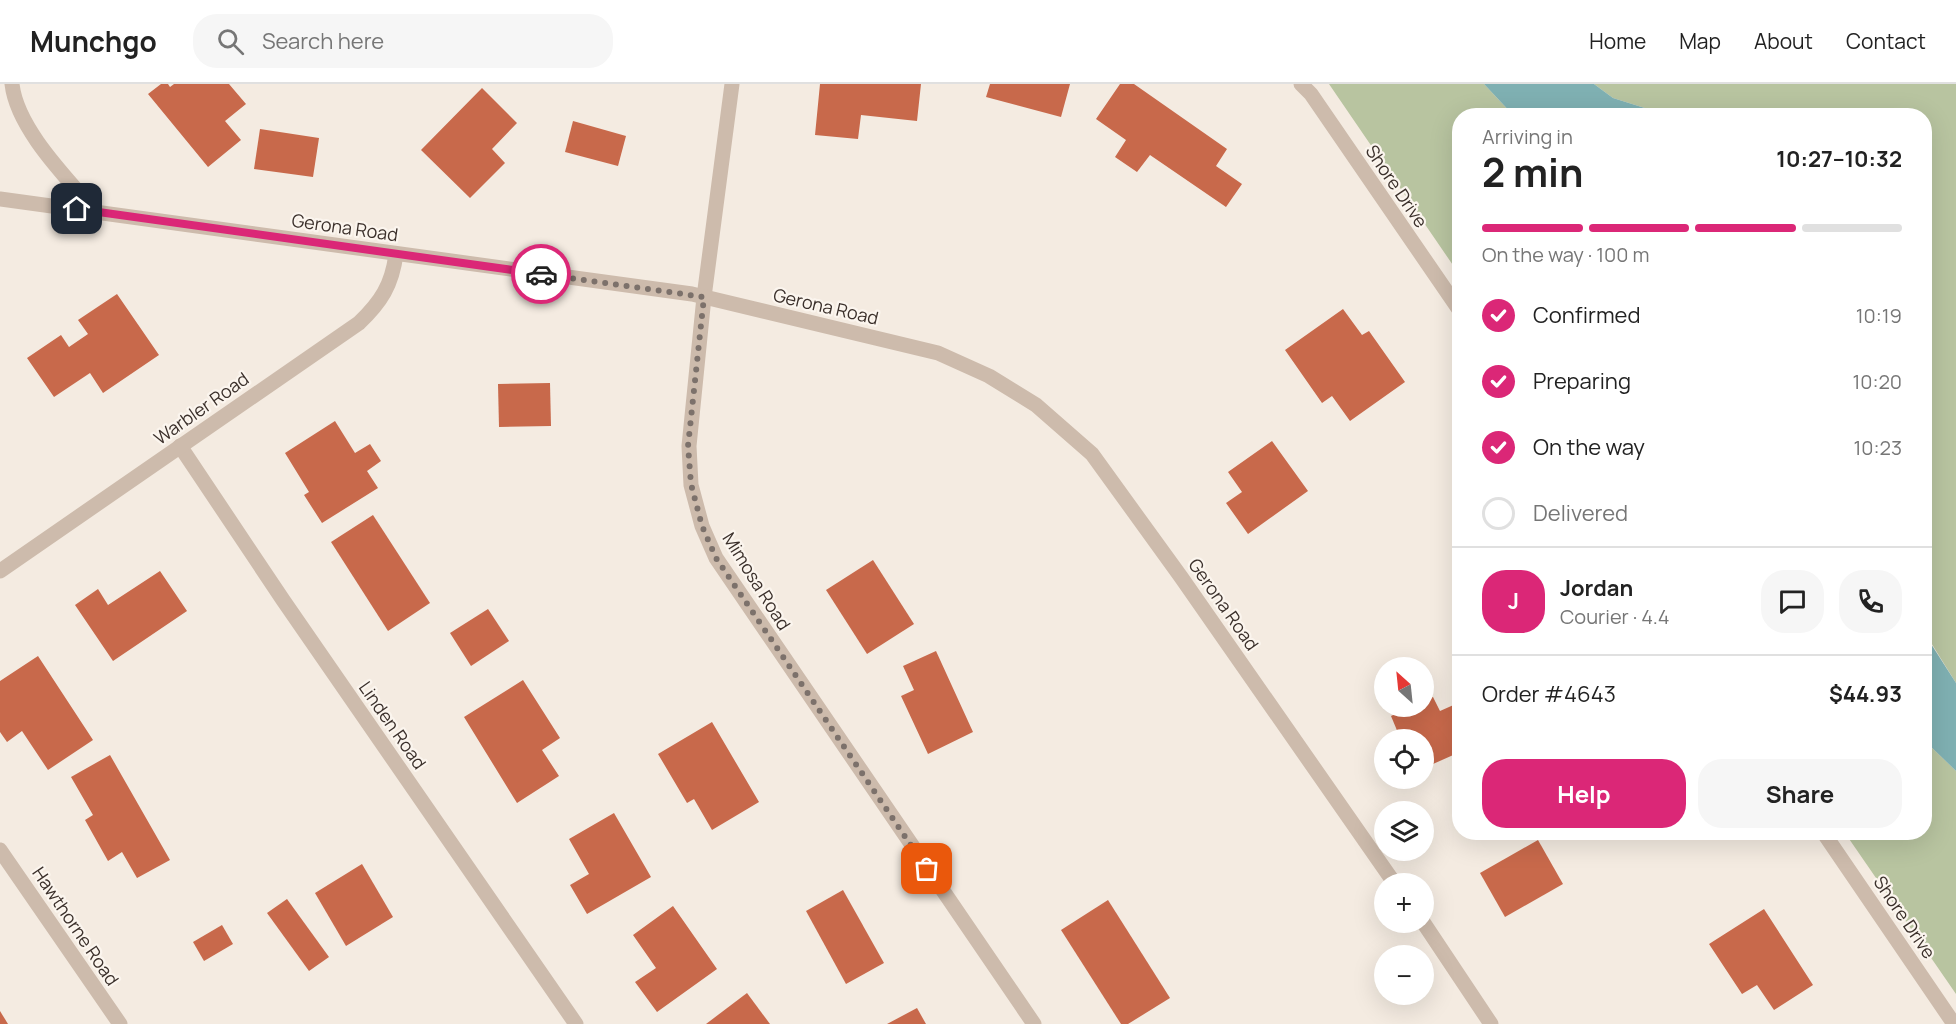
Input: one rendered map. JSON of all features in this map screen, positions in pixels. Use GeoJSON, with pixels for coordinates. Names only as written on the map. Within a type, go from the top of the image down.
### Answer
{"type":"FeatureCollection","features":[{"type":"Feature","properties":{"kind":"street"},"geometry":{"type":"LineString","coordinates":[[12,84],[14,100],[27,126],[96,212]]}},
{"type":"Feature","properties":{"kind":"street","name":"Mimosa Road"},"geometry":{"type":"LineString","coordinates":[[732,84],[704,297],[688,446],[691,484],[702,526],[716,558],[1034,1024]]}},
{"type":"Feature","properties":{"kind":"street","name":"Shore Drive"},"geometry":{"type":"LineString","coordinates":[[1301,84],[1311,94],[1452,299]]}},
{"type":"Feature","properties":{"kind":"street","name":"Gerona Road"},"geometry":{"type":"LineString","coordinates":[[0,199],[704,297],[938,353],[989,376],[1036,405],[1092,454],[1181,577],[1387,873]]}},
{"type":"Feature","properties":{"kind":"street","name":"Warbler Road"},"geometry":{"type":"LineString","coordinates":[[0,571],[359,322],[373,310],[385,293],[394,273],[396,254]]}},
{"type":"Feature","properties":{"kind":"street","name":"Linden Road"},"geometry":{"type":"LineString","coordinates":[[180,446],[290,610],[576,1024]]}},
{"type":"Feature","properties":{"kind":"street","name":"Shore Drive"},"geometry":{"type":"LineString","coordinates":[[1828,840],[1954,1024]]}},
{"type":"Feature","properties":{"kind":"street","name":"Hawthorne Road"},"geometry":{"type":"LineString","coordinates":[[0,850],[120,1024]]}},
{"type":"Feature","properties":{"kind":"street"},"geometry":{"type":"LineString","coordinates":[[1430,933],[1491,1024]]}},
{"type":"Feature","properties":{"kind":"green space"},"geometry":{"type":"Polygon","coordinates":[[[1329,84],[1484,84],[1506,108],[1452,108],[1452,264],[1329,84]]]}},
{"type":"Feature","properties":{"kind":"green space"},"geometry":{"type":"Polygon","coordinates":[[[1594,84],[1956,84],[1956,683],[1932,644],[1932,108],[1645,108],[1613,98],[1594,84]]]}},
{"type":"Feature","properties":{"kind":"green space"},"geometry":{"type":"Polygon","coordinates":[[[1932,748],[1956,771],[1956,994],[1850,840],[1932,840],[1932,748]]]}},
{"type":"Feature","properties":{"kind":"water"},"geometry":{"type":"Polygon","coordinates":[[[1484,84],[1594,84],[1613,98],[1645,108],[1506,108],[1484,84]]]}},
{"type":"Feature","properties":{"kind":"water"},"geometry":{"type":"Polygon","coordinates":[[[1932,646],[1956,683],[1956,771],[1932,748],[1932,646]]]}},
{"type":"Feature","properties":{"kind":"building"},"geometry":{"type":"Polygon","coordinates":[[[161,84],[168,84],[170,87],[174,84],[229,84],[246,104],[225,121],[241,140],[208,167],[148,94],[161,84]]]}},
{"type":"Feature","properties":{"kind":"building"},"geometry":{"type":"Polygon","coordinates":[[[820,84],[921,84],[917,121],[861,115],[858,139],[815,135],[820,84]]]}},
{"type":"Feature","properties":{"kind":"building"},"geometry":{"type":"Polygon","coordinates":[[[990,84],[1070,84],[1061,117],[986,97],[990,84]]]}},
{"type":"Feature","properties":{"kind":"building"},"geometry":{"type":"Polygon","coordinates":[[[1120,84],[1134,84],[1227,149],[1216,166],[1242,184],[1226,207],[1150,155],[1137,172],[1115,157],[1126,140],[1096,119],[1120,84]]]}},
{"type":"Feature","properties":{"kind":"building"},"geometry":{"type":"Polygon","coordinates":[[[482,88],[517,123],[492,149],[505,163],[470,198],[421,150],[482,88]]]}},
{"type":"Feature","properties":{"kind":"building"},"geometry":{"type":"Polygon","coordinates":[[[573,121],[626,136],[618,166],[565,152],[573,121]]]}},
{"type":"Feature","properties":{"kind":"building"},"geometry":{"type":"Polygon","coordinates":[[[260,129],[319,138],[313,177],[254,169],[260,129]]]}},
{"type":"Feature","properties":{"kind":"building"},"geometry":{"type":"Polygon","coordinates":[[[117,294],[159,355],[103,393],[90,373],[54,397],[27,358],[61,335],[69,347],[88,334],[78,320],[117,294]]]}},
{"type":"Feature","properties":{"kind":"building"},"geometry":{"type":"Polygon","coordinates":[[[1343,309],[1362,335],[1369,331],[1405,382],[1350,421],[1332,396],[1322,403],[1285,350],[1343,309]]]}},
{"type":"Feature","properties":{"kind":"building"},"geometry":{"type":"Polygon","coordinates":[[[550,383],[551,426],[499,427],[498,384],[550,383]]]}},
{"type":"Feature","properties":{"kind":"building"},"geometry":{"type":"Polygon","coordinates":[[[335,421],[355,453],[370,444],[381,461],[367,471],[378,488],[322,523],[304,495],[309,492],[285,453],[335,421]]]}},
{"type":"Feature","properties":{"kind":"building"},"geometry":{"type":"Polygon","coordinates":[[[1272,441],[1308,491],[1248,534],[1226,503],[1242,492],[1228,472],[1272,441]]]}},
{"type":"Feature","properties":{"kind":"building"},"geometry":{"type":"Polygon","coordinates":[[[373,515],[430,603],[388,631],[331,542],[373,515]]]}},
{"type":"Feature","properties":{"kind":"building"},"geometry":{"type":"Polygon","coordinates":[[[873,560],[914,624],[867,654],[826,590],[873,560]]]}},
{"type":"Feature","properties":{"kind":"building"},"geometry":{"type":"Polygon","coordinates":[[[160,571],[187,611],[113,661],[75,605],[98,589],[108,605],[160,571]]]}},
{"type":"Feature","properties":{"kind":"building"},"geometry":{"type":"Polygon","coordinates":[[[488,609],[509,641],[471,666],[450,633],[488,609]]]}},
{"type":"Feature","properties":{"kind":"building"},"geometry":{"type":"Polygon","coordinates":[[[936,651],[973,732],[928,754],[901,696],[914,690],[903,666],[936,651]]]}},
{"type":"Feature","properties":{"kind":"building"},"geometry":{"type":"Polygon","coordinates":[[[38,656],[93,740],[48,770],[22,731],[7,742],[0,732],[0,681],[38,656]]]}},
{"type":"Feature","properties":{"kind":"building"},"geometry":{"type":"Polygon","coordinates":[[[523,680],[560,738],[542,750],[559,776],[517,803],[464,717],[523,680]]]}},
{"type":"Feature","properties":{"kind":"building"},"geometry":{"type":"Polygon","coordinates":[[[1434,699],[1440,711],[1452,706],[1452,756],[1434,764],[1434,729],[1396,729],[1391,717],[1434,717],[1434,699]]]}},
{"type":"Feature","properties":{"kind":"building"},"geometry":{"type":"Polygon","coordinates":[[[712,722],[759,802],[712,830],[694,799],[687,803],[658,754],[712,722]]]}},
{"type":"Feature","properties":{"kind":"building"},"geometry":{"type":"Polygon","coordinates":[[[110,755],[170,860],[137,878],[122,852],[108,861],[85,820],[93,815],[71,777],[110,755]]]}},
{"type":"Feature","properties":{"kind":"building"},"geometry":{"type":"Polygon","coordinates":[[[614,813],[651,877],[587,914],[570,885],[589,874],[569,839],[614,813]]]}},
{"type":"Feature","properties":{"kind":"building"},"geometry":{"type":"Polygon","coordinates":[[[1538,840],[1563,884],[1505,917],[1480,873],[1538,840]]]}},
{"type":"Feature","properties":{"kind":"building"},"geometry":{"type":"Polygon","coordinates":[[[362,864],[393,917],[346,946],[315,893],[362,864]]]}},
{"type":"Feature","properties":{"kind":"building"},"geometry":{"type":"Polygon","coordinates":[[[843,890],[884,963],[846,984],[806,911],[843,890]]]}},
{"type":"Feature","properties":{"kind":"building"},"geometry":{"type":"Polygon","coordinates":[[[287,899],[329,957],[309,971],[267,913],[287,899]]]}},
{"type":"Feature","properties":{"kind":"building"},"geometry":{"type":"Polygon","coordinates":[[[1108,900],[1170,998],[1128,1024],[1121,1024],[1061,930],[1108,900]]]}},
{"type":"Feature","properties":{"kind":"building"},"geometry":{"type":"Polygon","coordinates":[[[673,906],[717,969],[657,1012],[635,982],[656,968],[633,935],[673,906]]]}},
{"type":"Feature","properties":{"kind":"building"},"geometry":{"type":"Polygon","coordinates":[[[1764,909],[1813,985],[1774,1010],[1757,985],[1742,994],[1709,944],[1764,909]]]}},
{"type":"Feature","properties":{"kind":"building"},"geometry":{"type":"Polygon","coordinates":[[[222,925],[233,944],[204,961],[193,942],[222,925]]]}},
{"type":"Feature","properties":{"kind":"building"},"geometry":{"type":"Polygon","coordinates":[[[747,993],[770,1024],[706,1024],[747,993]]]}},
{"type":"Feature","properties":{"kind":"building"},"geometry":{"type":"Polygon","coordinates":[[[917,1008],[926,1024],[887,1024],[917,1008]]]}},
{"type":"Feature","properties":{"kind":"building"},"geometry":{"type":"Polygon","coordinates":[[[0,1011],[8,1024],[0,1024],[0,1011]]]}},
{"type":"Feature","properties":{"kind":"way so far"},"geometry":{"type":"LineString","coordinates":[[541,274],[704,297],[688,446],[691,484],[702,526],[716,558],[927,869]]}},
{"type":"Feature","properties":{"kind":"route"},"geometry":{"type":"LineString","coordinates":[[77,209],[541,274]]}}]}
